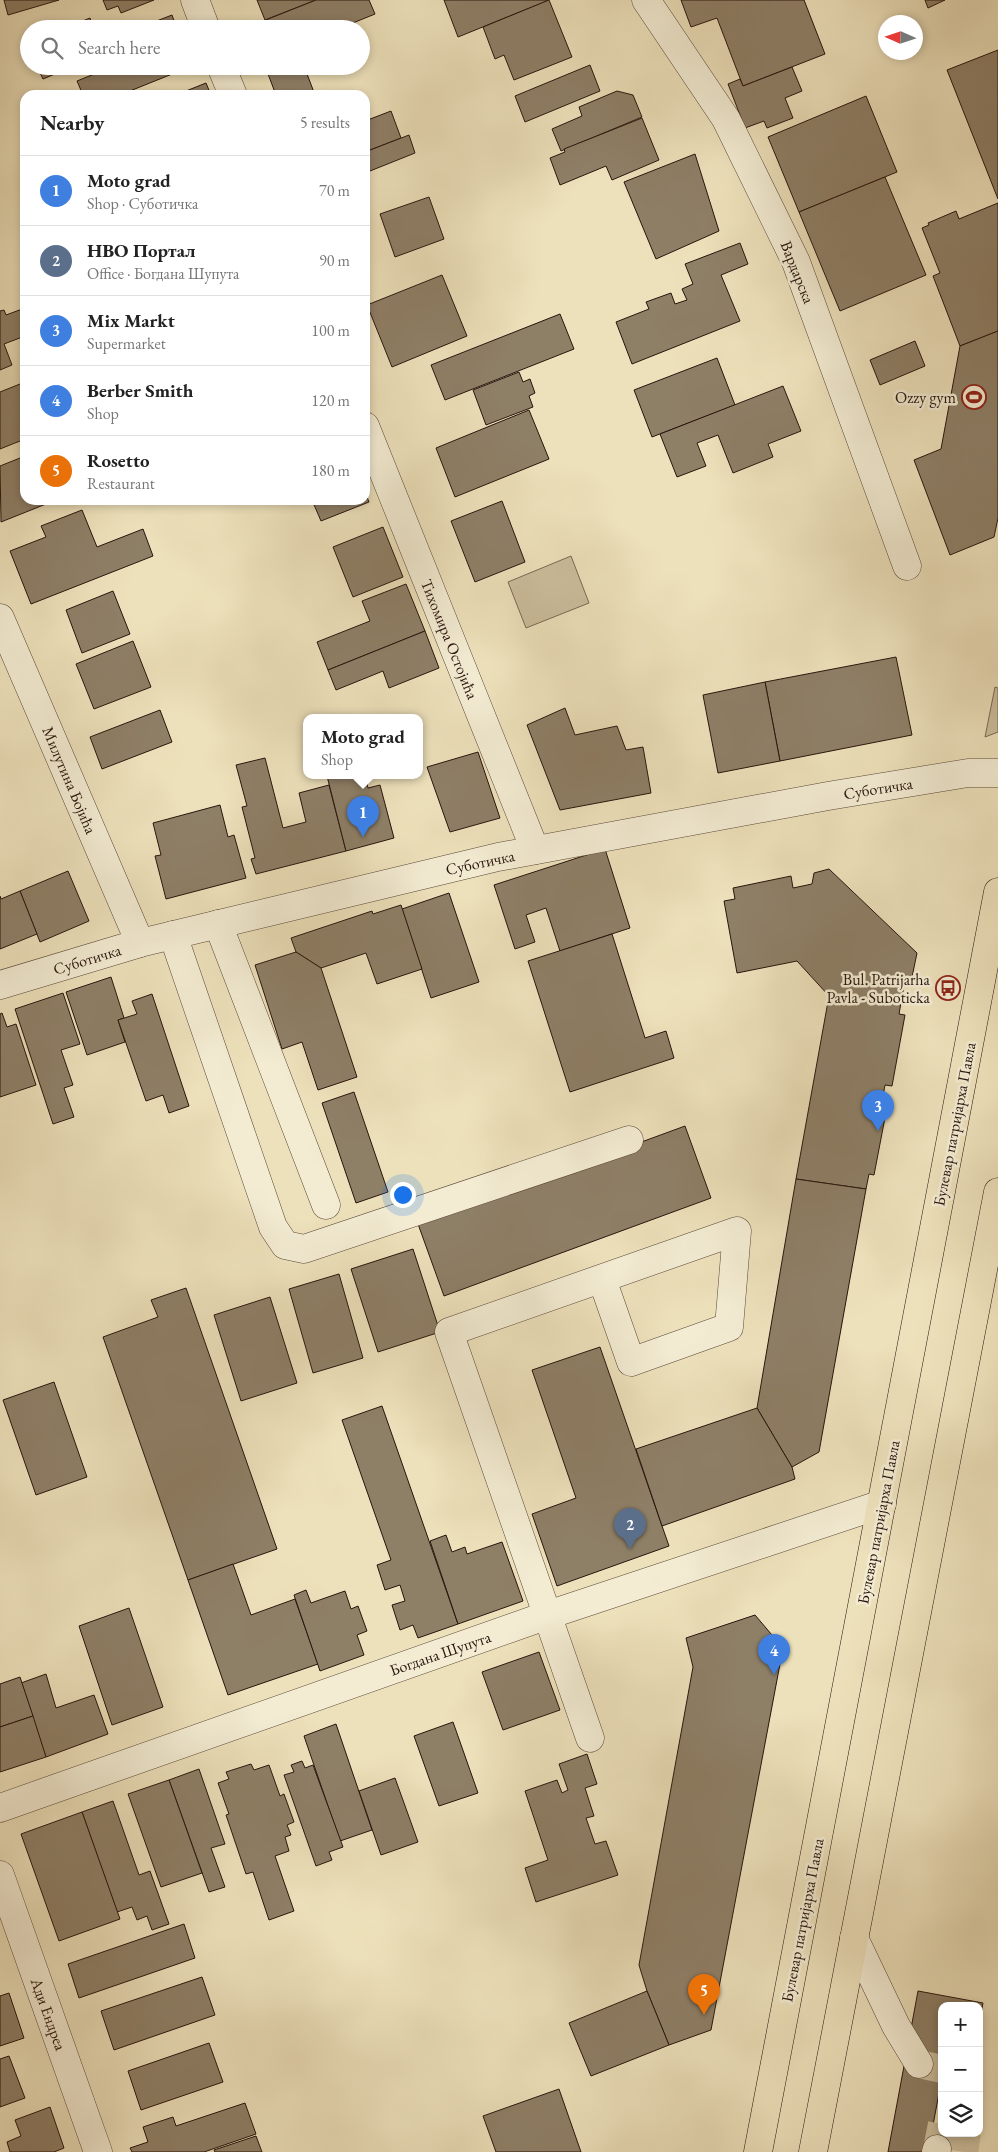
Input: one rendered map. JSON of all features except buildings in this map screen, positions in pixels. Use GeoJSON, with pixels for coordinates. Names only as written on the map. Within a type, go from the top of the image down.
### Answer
{"type":"FeatureCollection","features":[{"type":"Feature","properties":{"kind":"main road","name":"Булевар патријарха Павла"},"geometry":{"type":"LineString","coordinates":[[758,2152],[998,892]]}},
{"type":"Feature","properties":{"kind":"main road"},"geometry":{"type":"LineString","coordinates":[[813,2152],[998,1192]]}},
{"type":"Feature","properties":{"kind":"street"},"geometry":{"type":"LineString","coordinates":[[195,0],[203,20]]}},
{"type":"Feature","properties":{"kind":"street","name":"Вардарска"},"geometry":{"type":"LineString","coordinates":[[646,0],[726,119],[796,262],[907,566]]}},
{"type":"Feature","properties":{"kind":"street"},"geometry":{"type":"LineString","coordinates":[[225,75],[231,90]]}},
{"type":"Feature","properties":{"kind":"street","name":"Тихомира Остојића"},"geometry":{"type":"LineString","coordinates":[[370,438],[535,850]]}},
{"type":"Feature","properties":{"kind":"street","name":"Милутина Бојића"},"geometry":{"type":"LineString","coordinates":[[0,618],[140,943]]}},
{"type":"Feature","properties":{"kind":"street","name":"Суботичка"},"geometry":{"type":"LineString","coordinates":[[0,985],[140,943],[488,859],[828,796],[968,773],[998,774]]}},
{"type":"Feature","properties":{"kind":"street"},"geometry":{"type":"LineString","coordinates":[[218,924],[326,1205]]}},
{"type":"Feature","properties":{"kind":"street"},"geometry":{"type":"LineString","coordinates":[[173,935],[273,1227],[285,1245],[304,1249],[630,1140]]}},
{"type":"Feature","properties":{"kind":"street"},"geometry":{"type":"LineString","coordinates":[[590,1738],[449,1332],[737,1231],[729,1327],[649,1356],[631,1362],[602,1279]]}},
{"type":"Feature","properties":{"kind":"street","name":"Богдана Шупута"},"geometry":{"type":"LineString","coordinates":[[0,1808],[548,1615],[882,1504]]}},
{"type":"Feature","properties":{"kind":"street","name":"Ади Ендреа"},"geometry":{"type":"LineString","coordinates":[[0,1876],[98,2152]]}},
{"type":"Feature","properties":{"kind":"street"},"geometry":{"type":"LineString","coordinates":[[854,1938],[896,2026],[919,2064]]}},
{"type":"Feature","properties":{"kind":"shaded area"},"geometry":{"type":"Polygon","coordinates":[[[571,556],[589,603],[526,628],[508,582],[571,556]]]}},
{"type":"Feature","properties":{"kind":"shaded area"},"geometry":{"type":"Polygon","coordinates":[[[995,687],[998,688],[998,732],[985,737],[995,687]]]}},
{"type":"Feature","properties":{"kind":"tunnel"},"geometry":{"type":"LineString","coordinates":[[919,2064],[938,2068]]}},
{"type":"Feature","properties":{"kind":"tunnel"},"geometry":{"type":"LineString","coordinates":[[937,2149],[939,2137]]}},
{"type":"Feature","properties":{"kind":"tunnel"},"geometry":{"type":"LineString","coordinates":[[964,2152],[966,2137]]}},
{"type":"Feature","properties":{"kind":"place","name":"Ozzy gym"},"geometry":{"type":"Point","coordinates":[974,397]}},
{"type":"Feature","properties":{"kind":"place","name":"Moto grad"},"geometry":{"type":"Point","coordinates":[363,837]}},
{"type":"Feature","properties":{"kind":"place","name":"Bul. Patrijarha Pavla - Suboticka"},"geometry":{"type":"Point","coordinates":[948,988]}},
{"type":"Feature","properties":{"kind":"place","name":"Mix Markt"},"geometry":{"type":"Point","coordinates":[878,1131]}},
{"type":"Feature","properties":{"kind":"place","name":"НВО Портал"},"geometry":{"type":"Point","coordinates":[630,1549]}},
{"type":"Feature","properties":{"kind":"place","name":"Berber Smith"},"geometry":{"type":"Point","coordinates":[774,1675]}},
{"type":"Feature","properties":{"kind":"place","name":"Rosetto"},"geometry":{"type":"Point","coordinates":[704,2015]}}]}
